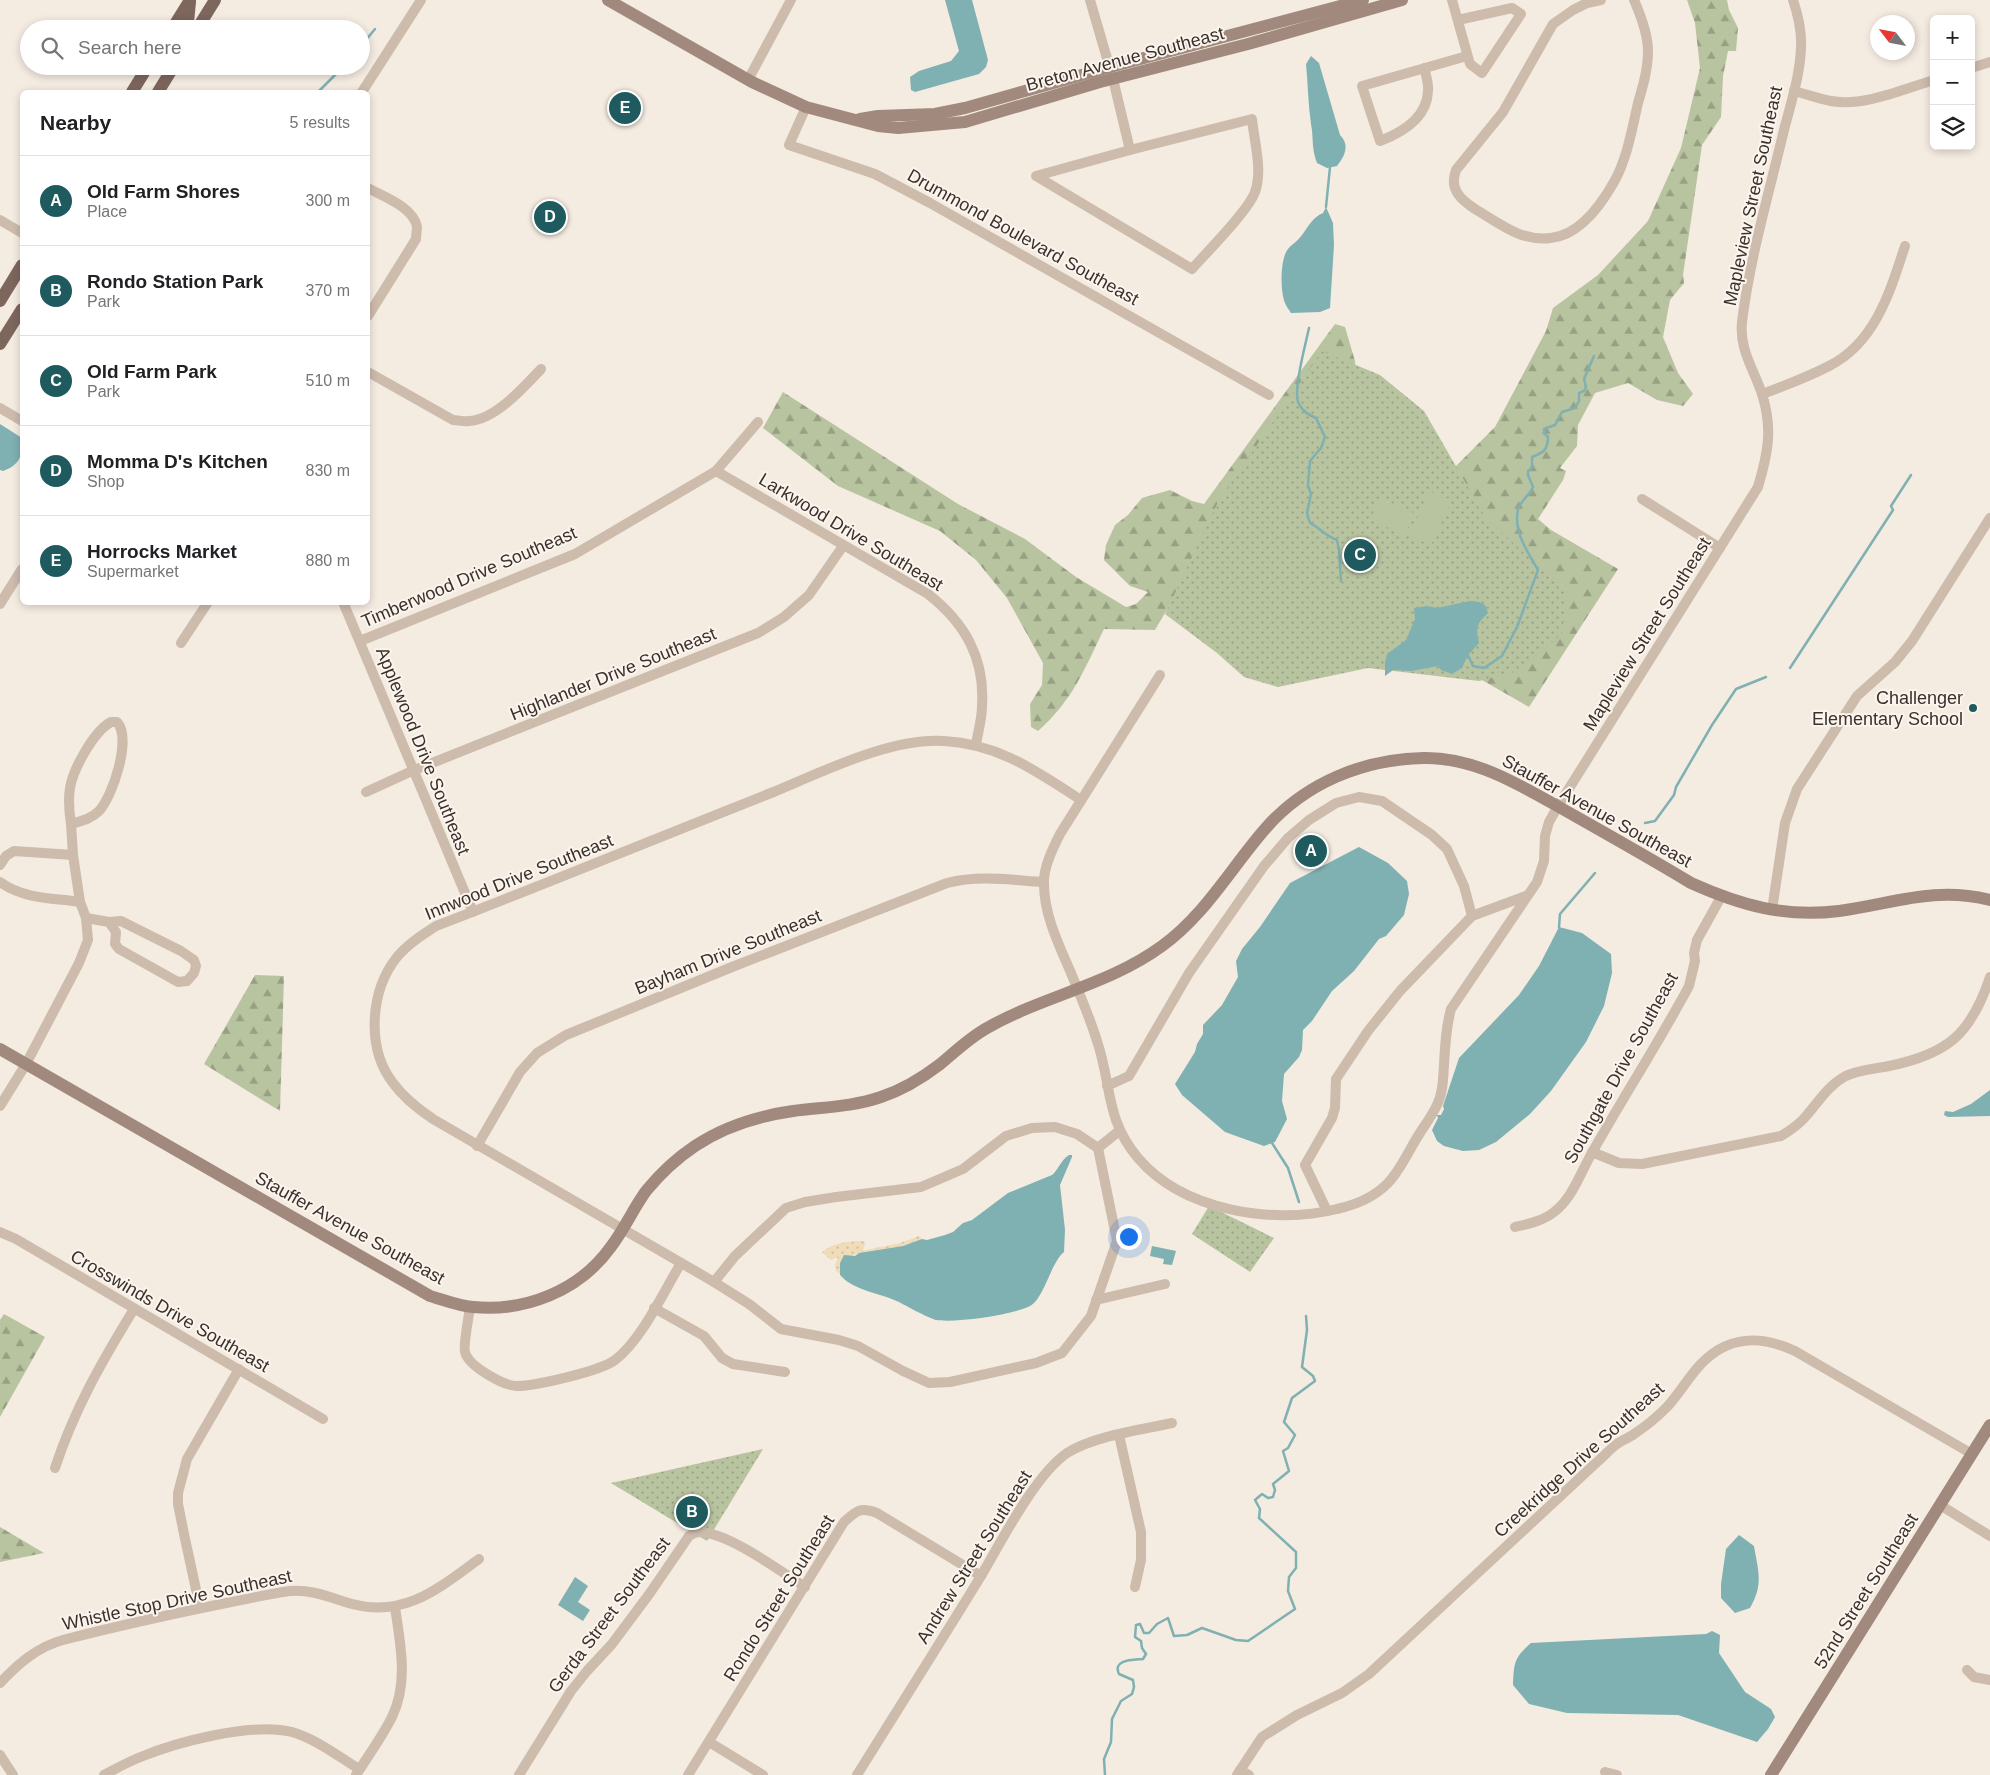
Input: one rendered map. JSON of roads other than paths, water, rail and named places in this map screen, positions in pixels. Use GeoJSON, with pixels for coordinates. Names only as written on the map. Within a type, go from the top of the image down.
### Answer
{"type":"FeatureCollection","features":[{"type":"Feature","properties":{"kind":"main road"},"geometry":{"type":"LineString","coordinates":[[179,20],[190,0]]}},
{"type":"Feature","properties":{"kind":"main road"},"geometry":{"type":"LineString","coordinates":[[188,20],[190,0]]}},
{"type":"Feature","properties":{"kind":"main road"},"geometry":{"type":"LineString","coordinates":[[203,20],[215,0]]}},
{"type":"Feature","properties":{"kind":"main road"},"geometry":{"type":"LineString","coordinates":[[133,90],[142,75]]}},
{"type":"Feature","properties":{"kind":"main road"},"geometry":{"type":"LineString","coordinates":[[159,90],[168,75]]}},
{"type":"Feature","properties":{"kind":"main road"},"geometry":{"type":"LineString","coordinates":[[0,301],[20,269]]}},
{"type":"Feature","properties":{"kind":"main road"},"geometry":{"type":"LineString","coordinates":[[0,344],[20,312]]}},
{"type":"Feature","properties":{"kind":"street"},"geometry":{"type":"LineString","coordinates":[[363,90],[420,0]]}},
{"type":"Feature","properties":{"kind":"street","name":"Breton Avenue Southeast"},"geometry":{"type":"LineString","coordinates":[[608,0],[748,80],[806,107],[855,120],[878,116],[935,114],[965,108],[1112,73],[1380,3],[1402,0]]}},
{"type":"Feature","properties":{"kind":"street"},"geometry":{"type":"LineString","coordinates":[[748,80],[791,0]]}},
{"type":"Feature","properties":{"kind":"street"},"geometry":{"type":"LineString","coordinates":[[1090,0],[1112,73],[1130,150]]}},
{"type":"Feature","properties":{"kind":"street","name":"Breton Avenue Southeast"},"geometry":{"type":"LineString","coordinates":[[1112,73],[1363,0]]}},
{"type":"Feature","properties":{"kind":"street"},"geometry":{"type":"LineString","coordinates":[[1452,0],[1470,64],[1482,73],[1521,14],[1512,8],[1458,20]]}},
{"type":"Feature","properties":{"kind":"street"},"geometry":{"type":"LineString","coordinates":[[1601,0],[1587,3],[1553,24],[1503,112],[1456,170],[1453,178],[1455,190],[1462,200],[1514,233],[1526,237],[1552,238],[1567,234],[1587,218],[1614,182],[1626,150],[1646,70],[1648,50],[1642,18],[1634,0]]}},
{"type":"Feature","properties":{"kind":"street","name":"Mapleview Street Southeast"},"geometry":{"type":"LineString","coordinates":[[1044,882],[1047,906],[1054,931],[1097,1039],[1104,1066],[1108,1097],[1119,1131],[1149,1170],[1179,1191],[1199,1200],[1237,1211],[1270,1216],[1303,1216],[1327,1211],[1362,1201],[1388,1184],[1438,1104],[1443,1087],[1448,1021],[1451,1009],[1537,882],[1544,860],[1545,836],[1549,822],[1758,487],[1767,456],[1770,437],[1762,394],[1747,360],[1742,325],[1752,262],[1794,91],[1802,48],[1798,18],[1793,0]]}},
{"type":"Feature","properties":{"kind":"street"},"geometry":{"type":"LineString","coordinates":[[1424,68],[1428,91],[1424,106],[1416,120],[1400,133],[1380,141],[1362,86],[1424,68],[1467,56]]}},
{"type":"Feature","properties":{"kind":"street"},"geometry":{"type":"LineString","coordinates":[[1975,67],[1990,62]]}},
{"type":"Feature","properties":{"kind":"street"},"geometry":{"type":"LineString","coordinates":[[1794,91],[1832,102],[1852,102],[1870,100],[1930,81]]}},
{"type":"Feature","properties":{"kind":"street","name":"Drummond Boulevard Southeast"},"geometry":{"type":"LineString","coordinates":[[806,107],[789,145],[875,174],[930,202],[1269,395]]}},
{"type":"Feature","properties":{"kind":"street"},"geometry":{"type":"LineString","coordinates":[[1252,119],[1258,173],[1255,192],[1245,208],[1192,269],[1036,176],[1130,150],[1252,119]]}},
{"type":"Feature","properties":{"kind":"street"},"geometry":{"type":"LineString","coordinates":[[370,189],[403,208],[411,215],[417,226],[416,239],[370,313]]}},
{"type":"Feature","properties":{"kind":"street"},"geometry":{"type":"LineString","coordinates":[[0,220],[20,231]]}},
{"type":"Feature","properties":{"kind":"street"},"geometry":{"type":"LineString","coordinates":[[1762,394],[1831,365],[1864,337],[1886,303],[1905,246]]}},
{"type":"Feature","properties":{"kind":"street"},"geometry":{"type":"LineString","coordinates":[[370,373],[453,420],[469,422],[482,419],[499,408],[541,369]]}},
{"type":"Feature","properties":{"kind":"street"},"geometry":{"type":"LineString","coordinates":[[0,408],[20,420]]}},
{"type":"Feature","properties":{"kind":"street","name":"Timberwood Drive Southeast"},"geometry":{"type":"LineString","coordinates":[[360,641],[574,554],[716,471],[758,422]]}},
{"type":"Feature","properties":{"kind":"street","name":"Larkwood Drive Southeast"},"geometry":{"type":"LineString","coordinates":[[716,471],[928,594],[954,617],[970,641],[981,676],[982,706],[976,744]]}},
{"type":"Feature","properties":{"kind":"street"},"geometry":{"type":"LineString","coordinates":[[1642,499],[1720,548]]}},
{"type":"Feature","properties":{"kind":"street"},"geometry":{"type":"LineString","coordinates":[[1772,910],[1785,823],[1797,789],[1857,696],[1895,662],[1912,642],[1990,518]]}},
{"type":"Feature","properties":{"kind":"street","name":"Highlander Drive Southeast"},"geometry":{"type":"LineString","coordinates":[[366,792],[412,771],[758,633],[784,617],[809,595],[843,546]]}},
{"type":"Feature","properties":{"kind":"street"},"geometry":{"type":"LineString","coordinates":[[0,604],[20,571]]}},
{"type":"Feature","properties":{"kind":"street"},"geometry":{"type":"LineString","coordinates":[[182,643],[206,605]]}},
{"type":"Feature","properties":{"kind":"street","name":"Applewood Drive Southeast"},"geometry":{"type":"LineString","coordinates":[[344,605],[472,912]]}},
{"type":"Feature","properties":{"kind":"street"},"geometry":{"type":"LineString","coordinates":[[1044,882],[1054,845],[1160,675]]}},
{"type":"Feature","properties":{"kind":"street"},"geometry":{"type":"LineString","coordinates":[[0,1106],[26,1064],[80,963],[88,940],[86,918],[80,902],[73,854],[68,802],[70,785],[81,760],[104,726],[111,722],[117,722],[121,727],[122,748],[108,796],[101,809],[94,816],[71,824]]}},
{"type":"Feature","properties":{"kind":"street","name":"Innwood Drive Southeast"},"geometry":{"type":"LineString","coordinates":[[1081,800],[1025,765],[976,744],[924,740],[893,746],[436,926],[410,944],[396,958],[378,997],[374,1019],[378,1052],[392,1082],[415,1107],[477,1146],[714,1282],[749,1304],[781,1329],[838,1340],[858,1346],[929,1383],[950,1382],[1010,1369],[1036,1363],[1062,1353],[1091,1316],[1117,1242],[1098,1148]]}},
{"type":"Feature","properties":{"kind":"street","name":"Stauffer Avenue Southeast"},"geometry":{"type":"LineString","coordinates":[[0,1049],[430,1296],[470,1307],[495,1307],[522,1304],[554,1295],[580,1280],[610,1248],[645,1193],[661,1175],[690,1150],[716,1134],[738,1124],[761,1117],[855,1104],[887,1095],[917,1080],[985,1029],[1077,990],[1136,962],[1162,946],[1188,924],[1213,897],[1265,828],[1294,799],[1330,778],[1353,770],[1386,762],[1425,758],[1456,761],[1499,774],[1692,883],[1721,897],[1772,910],[1807,913],[1838,911],[1925,895],[1958,896],[1990,900]]}},
{"type":"Feature","properties":{"kind":"street"},"geometry":{"type":"LineString","coordinates":[[1107,1086],[1128,1076],[1189,974],[1264,866],[1288,838],[1309,820],[1336,803],[1359,797],[1382,801],[1432,835],[1447,849],[1464,886],[1472,916]]}},
{"type":"Feature","properties":{"kind":"street"},"geometry":{"type":"LineString","coordinates":[[0,865],[6,856],[14,851],[73,854]]}},
{"type":"Feature","properties":{"kind":"street","name":"Bayham Drive Southeast"},"geometry":{"type":"LineString","coordinates":[[477,1146],[520,1072],[537,1053],[566,1035],[732,967],[947,883],[969,878],[1044,882]]}},
{"type":"Feature","properties":{"kind":"street"},"geometry":{"type":"LineString","coordinates":[[0,882],[8,888],[23,894],[80,902]]}},
{"type":"Feature","properties":{"kind":"street"},"geometry":{"type":"LineString","coordinates":[[1327,1211],[1305,1165],[1332,1118],[1335,1108],[1336,1079],[1368,1031],[1400,990],[1472,916],[1526,896]]}},
{"type":"Feature","properties":{"kind":"street","name":"Southgate Drive Southeast"},"geometry":{"type":"LineString","coordinates":[[1515,1227],[1537,1222],[1554,1213],[1562,1205],[1689,986],[1695,961],[1694,954],[1697,940],[1721,897]]}},
{"type":"Feature","properties":{"kind":"street"},"geometry":{"type":"LineString","coordinates":[[86,918],[110,922],[121,921],[181,951],[194,960],[196,966],[194,973],[187,981],[178,982],[119,949],[115,944],[116,932],[110,922]]}},
{"type":"Feature","properties":{"kind":"street"},"geometry":{"type":"LineString","coordinates":[[1592,1152],[1619,1163],[1642,1164],[1781,1136],[1795,1127],[1830,1088],[1846,1075],[1917,1060],[1930,1055],[1953,1040],[1974,1018],[1990,977]]}},
{"type":"Feature","properties":{"kind":"street"},"geometry":{"type":"LineString","coordinates":[[714,1282],[735,1256],[786,1208],[806,1202],[836,1197],[921,1188],[963,1168],[988,1152],[1006,1136],[1032,1128],[1055,1127],[1076,1134],[1098,1148],[1119,1131]]}},
{"type":"Feature","properties":{"kind":"street","name":"Crosswinds Drive Southeast"},"geometry":{"type":"LineString","coordinates":[[0,1232],[16,1239],[323,1419]]}},
{"type":"Feature","properties":{"kind":"street"},"geometry":{"type":"LineString","coordinates":[[470,1307],[465,1352],[471,1363],[479,1370],[507,1385],[517,1386],[597,1370],[618,1358],[631,1344],[680,1263]]}},
{"type":"Feature","properties":{"kind":"street"},"geometry":{"type":"LineString","coordinates":[[1096,1300],[1165,1284]]}},
{"type":"Feature","properties":{"kind":"street"},"geometry":{"type":"LineString","coordinates":[[654,1308],[704,1336],[722,1358],[733,1364],[786,1372]]}},
{"type":"Feature","properties":{"kind":"street"},"geometry":{"type":"LineString","coordinates":[[55,1468],[68,1430],[84,1395],[134,1309]]}},
{"type":"Feature","properties":{"kind":"street","name":"Creekridge Drive Southeast"},"geometry":{"type":"LineString","coordinates":[[1242,1773],[1262,1736],[1297,1715],[1342,1693],[1368,1674],[1618,1443],[1634,1434],[1666,1408],[1699,1366],[1709,1356],[1724,1347],[1741,1341],[1755,1339],[1777,1342],[1972,1454]]}},
{"type":"Feature","properties":{"kind":"street"},"geometry":{"type":"LineString","coordinates":[[200,1608],[184,1534],[178,1493],[186,1460],[239,1370]]}},
{"type":"Feature","properties":{"kind":"street","name":"Andrew Street Southeast"},"geometry":{"type":"LineString","coordinates":[[857,1775],[1031,1494],[1051,1467],[1066,1454],[1082,1445],[1099,1439],[1172,1423]]}},
{"type":"Feature","properties":{"kind":"street","name":"52nd Street Southeast"},"geometry":{"type":"LineString","coordinates":[[1772,1775],[1990,1425]]}},
{"type":"Feature","properties":{"kind":"street"},"geometry":{"type":"LineString","coordinates":[[1119,1435],[1141,1532],[1141,1560],[1134,1586]]}},
{"type":"Feature","properties":{"kind":"street"},"geometry":{"type":"LineString","coordinates":[[1940,1505],[1990,1536]]}},
{"type":"Feature","properties":{"kind":"street","name":"Rondo Street Southeast"},"geometry":{"type":"LineString","coordinates":[[688,1775],[844,1522],[855,1512],[866,1509],[877,1513],[980,1576]]}},
{"type":"Feature","properties":{"kind":"street","name":"Gerda Street Southeast"},"geometry":{"type":"LineString","coordinates":[[519,1775],[571,1692],[617,1638],[689,1536],[699,1532],[719,1537],[735,1544],[805,1587]]}},
{"type":"Feature","properties":{"kind":"street","name":"Whistle Stop Drive Southeast"},"geometry":{"type":"LineString","coordinates":[[0,1682],[28,1657],[48,1644],[200,1608],[296,1591],[315,1592],[361,1606],[395,1607],[410,1603],[436,1590],[479,1559]]}},
{"type":"Feature","properties":{"kind":"street"},"geometry":{"type":"LineString","coordinates":[[104,1775],[139,1757],[172,1746],[215,1736],[260,1729],[295,1733],[319,1744],[358,1772],[393,1715],[400,1692],[402,1666],[395,1607]]}},
{"type":"Feature","properties":{"kind":"street"},"geometry":{"type":"LineString","coordinates":[[1967,1670],[1974,1677],[1990,1680]]}},
{"type":"Feature","properties":{"kind":"street"},"geometry":{"type":"LineString","coordinates":[[709,1742],[763,1775]]}},
{"type":"Feature","properties":{"kind":"street"},"geometry":{"type":"LineString","coordinates":[[0,1755],[14,1775]]}},
{"type":"Feature","properties":{"kind":"street"},"geometry":{"type":"LineString","coordinates":[[1605,1772],[1617,1775]]}},
{"type":"Feature","properties":{"kind":"water"},"geometry":{"type":"Polygon","coordinates":[[[945,0],[972,0],[988,60],[986,67],[979,74],[915,92],[911,90],[910,77],[919,71],[951,61],[959,51],[945,0]]]}},
{"type":"Feature","properties":{"kind":"water"},"geometry":{"type":"Polygon","coordinates":[[[1311,56],[1319,63],[1340,135],[1346,147],[1337,166],[1327,168],[1317,163],[1313,147],[1306,64],[1311,56]]]}},
{"type":"Feature","properties":{"kind":"water"},"geometry":{"type":"Polygon","coordinates":[[[1326,207],[1333,223],[1334,245],[1330,308],[1320,312],[1291,313],[1283,298],[1283,260],[1290,247],[1314,220],[1323,213],[1326,207]]]}},
{"type":"Feature","properties":{"kind":"water"},"geometry":{"type":"Polygon","coordinates":[[[0,424],[20,437],[20,456],[9,469],[0,470],[0,424]]]}},
{"type":"Feature","properties":{"kind":"water"},"geometry":{"type":"Polygon","coordinates":[[[1470,601],[1485,605],[1488,613],[1478,626],[1479,643],[1468,655],[1462,668],[1452,674],[1441,670],[1438,666],[1411,671],[1393,670],[1385,676],[1387,654],[1406,640],[1415,619],[1414,608],[1427,606],[1437,608],[1470,601]]]}},
{"type":"Feature","properties":{"kind":"water"},"geometry":{"type":"Polygon","coordinates":[[[1359,847],[1388,863],[1407,881],[1409,894],[1404,915],[1386,936],[1379,939],[1354,971],[1332,991],[1312,1021],[1303,1030],[1302,1050],[1299,1057],[1284,1074],[1282,1101],[1287,1119],[1275,1142],[1264,1146],[1225,1132],[1182,1095],[1175,1084],[1195,1052],[1203,1034],[1203,1025],[1222,1005],[1238,977],[1236,961],[1242,949],[1260,927],[1290,883],[1359,847]]]}},
{"type":"Feature","properties":{"kind":"water"},"geometry":{"type":"Polygon","coordinates":[[[1559,927],[1582,933],[1611,954],[1612,973],[1604,1006],[1586,1042],[1551,1091],[1530,1114],[1496,1142],[1479,1150],[1463,1151],[1444,1146],[1437,1141],[1432,1130],[1438,1118],[1437,1115],[1441,1115],[1444,1109],[1443,1106],[1459,1058],[1519,995],[1539,966],[1559,927]]]}},
{"type":"Feature","properties":{"kind":"water"},"geometry":{"type":"Polygon","coordinates":[[[1990,1090],[1990,1116],[1948,1117],[1944,1115],[1945,1111],[1953,1112],[1971,1104],[1990,1090]]]}},
{"type":"Feature","properties":{"kind":"water"},"geometry":{"type":"Polygon","coordinates":[[[1069,1155],[1072,1155],[1072,1157],[1060,1185],[1065,1230],[1064,1252],[1055,1264],[1039,1296],[1030,1306],[984,1318],[936,1320],[892,1299],[853,1285],[840,1275],[840,1263],[844,1255],[855,1256],[859,1253],[903,1246],[922,1239],[927,1240],[953,1232],[963,1223],[972,1220],[1008,1193],[1052,1175],[1069,1155]]]}},
{"type":"Feature","properties":{"kind":"water"},"geometry":{"type":"Polygon","coordinates":[[[1152,1246],[1176,1251],[1172,1265],[1163,1264],[1164,1259],[1150,1256],[1152,1246]]]}},
{"type":"Feature","properties":{"kind":"water"},"geometry":{"type":"Polygon","coordinates":[[[1739,1535],[1754,1546],[1759,1577],[1757,1592],[1750,1608],[1735,1613],[1721,1598],[1721,1584],[1726,1549],[1739,1535]]]}},
{"type":"Feature","properties":{"kind":"water"},"geometry":{"type":"Polygon","coordinates":[[[575,1577],[588,1586],[578,1602],[590,1610],[583,1621],[558,1605],[575,1577]]]}},
{"type":"Feature","properties":{"kind":"water"},"geometry":{"type":"Polygon","coordinates":[[[1712,1631],[1720,1635],[1719,1653],[1745,1692],[1771,1709],[1775,1717],[1757,1742],[1678,1715],[1567,1713],[1529,1704],[1513,1685],[1516,1661],[1531,1643],[1706,1634],[1712,1631]]]}},
{"type":"Feature","properties":{"kind":"waterway"},"geometry":{"type":"LineString","coordinates":[[370,35],[375,29]]}},
{"type":"Feature","properties":{"kind":"waterway"},"geometry":{"type":"LineString","coordinates":[[320,90],[335,75]]}},
{"type":"Feature","properties":{"kind":"waterway"},"geometry":{"type":"LineString","coordinates":[[1326,207],[1330,167]]}},
{"type":"Feature","properties":{"kind":"waterway"},"geometry":{"type":"LineString","coordinates":[[1309,328],[1298,379],[1297,398],[1302,409],[1316,418],[1325,437],[1321,448],[1310,461],[1308,485],[1311,494],[1307,513],[1310,523],[1337,540],[1341,581]]}},
{"type":"Feature","properties":{"kind":"waterway"},"geometry":{"type":"LineString","coordinates":[[1468,655],[1473,666],[1484,668],[1502,656],[1517,627],[1538,570],[1522,542],[1517,518],[1519,507],[1533,487],[1528,471],[1532,468],[1532,457],[1546,448],[1548,437],[1544,433],[1544,429],[1555,425],[1562,412],[1575,408],[1579,401],[1579,393],[1584,391],[1586,387],[1584,379],[1594,356]]}},
{"type":"Feature","properties":{"kind":"waterway"},"geometry":{"type":"LineString","coordinates":[[1790,668],[1893,510],[1891,506],[1911,475]]}},
{"type":"Feature","properties":{"kind":"waterway"},"geometry":{"type":"LineString","coordinates":[[1645,823],[1655,821],[1674,795],[1676,787],[1712,725],[1736,689],[1766,677]]}},
{"type":"Feature","properties":{"kind":"waterway"},"geometry":{"type":"LineString","coordinates":[[1559,927],[1560,914],[1595,873]]}},
{"type":"Feature","properties":{"kind":"waterway"},"geometry":{"type":"LineString","coordinates":[[1272,1143],[1288,1168],[1299,1202]]}},
{"type":"Feature","properties":{"kind":"waterway"},"geometry":{"type":"LineString","coordinates":[[1105,1775],[1104,1759],[1111,1742],[1112,1719],[1121,1701],[1132,1694],[1134,1687],[1133,1680],[1119,1674],[1119,1665],[1125,1661],[1143,1659],[1146,1654],[1142,1648],[1141,1641],[1135,1637],[1136,1625],[1140,1624],[1144,1633],[1149,1633],[1157,1624],[1168,1618],[1174,1636],[1187,1635],[1202,1628],[1236,1640],[1248,1641],[1295,1609],[1288,1591],[1289,1577],[1296,1568],[1296,1552],[1259,1518],[1260,1509],[1255,1500],[1262,1494],[1268,1498],[1273,1497],[1275,1490],[1273,1484],[1289,1471],[1283,1451],[1288,1448],[1295,1435],[1284,1422],[1292,1398],[1315,1381],[1313,1376],[1302,1367],[1307,1330],[1306,1316]]}},
{"type":"Feature","properties":{"kind":"place","name":"Horrocks Market"},"geometry":{"type":"Point","coordinates":[625,108]}},
{"type":"Feature","properties":{"kind":"place","name":"Momma D's Kitchen"},"geometry":{"type":"Point","coordinates":[550,217]}},
{"type":"Feature","properties":{"kind":"place","name":"Old Farm Park"},"geometry":{"type":"Point","coordinates":[1360,555]}},
{"type":"Feature","properties":{"kind":"place","name":"Challenger Elementary School"},"geometry":{"type":"Point","coordinates":[1973,708]}},
{"type":"Feature","properties":{"kind":"place","name":"Old Farm Shores"},"geometry":{"type":"Point","coordinates":[1311,851]}},
{"type":"Feature","properties":{"kind":"place","name":"Rondo Station Park"},"geometry":{"type":"Point","coordinates":[692,1512]}}]}
